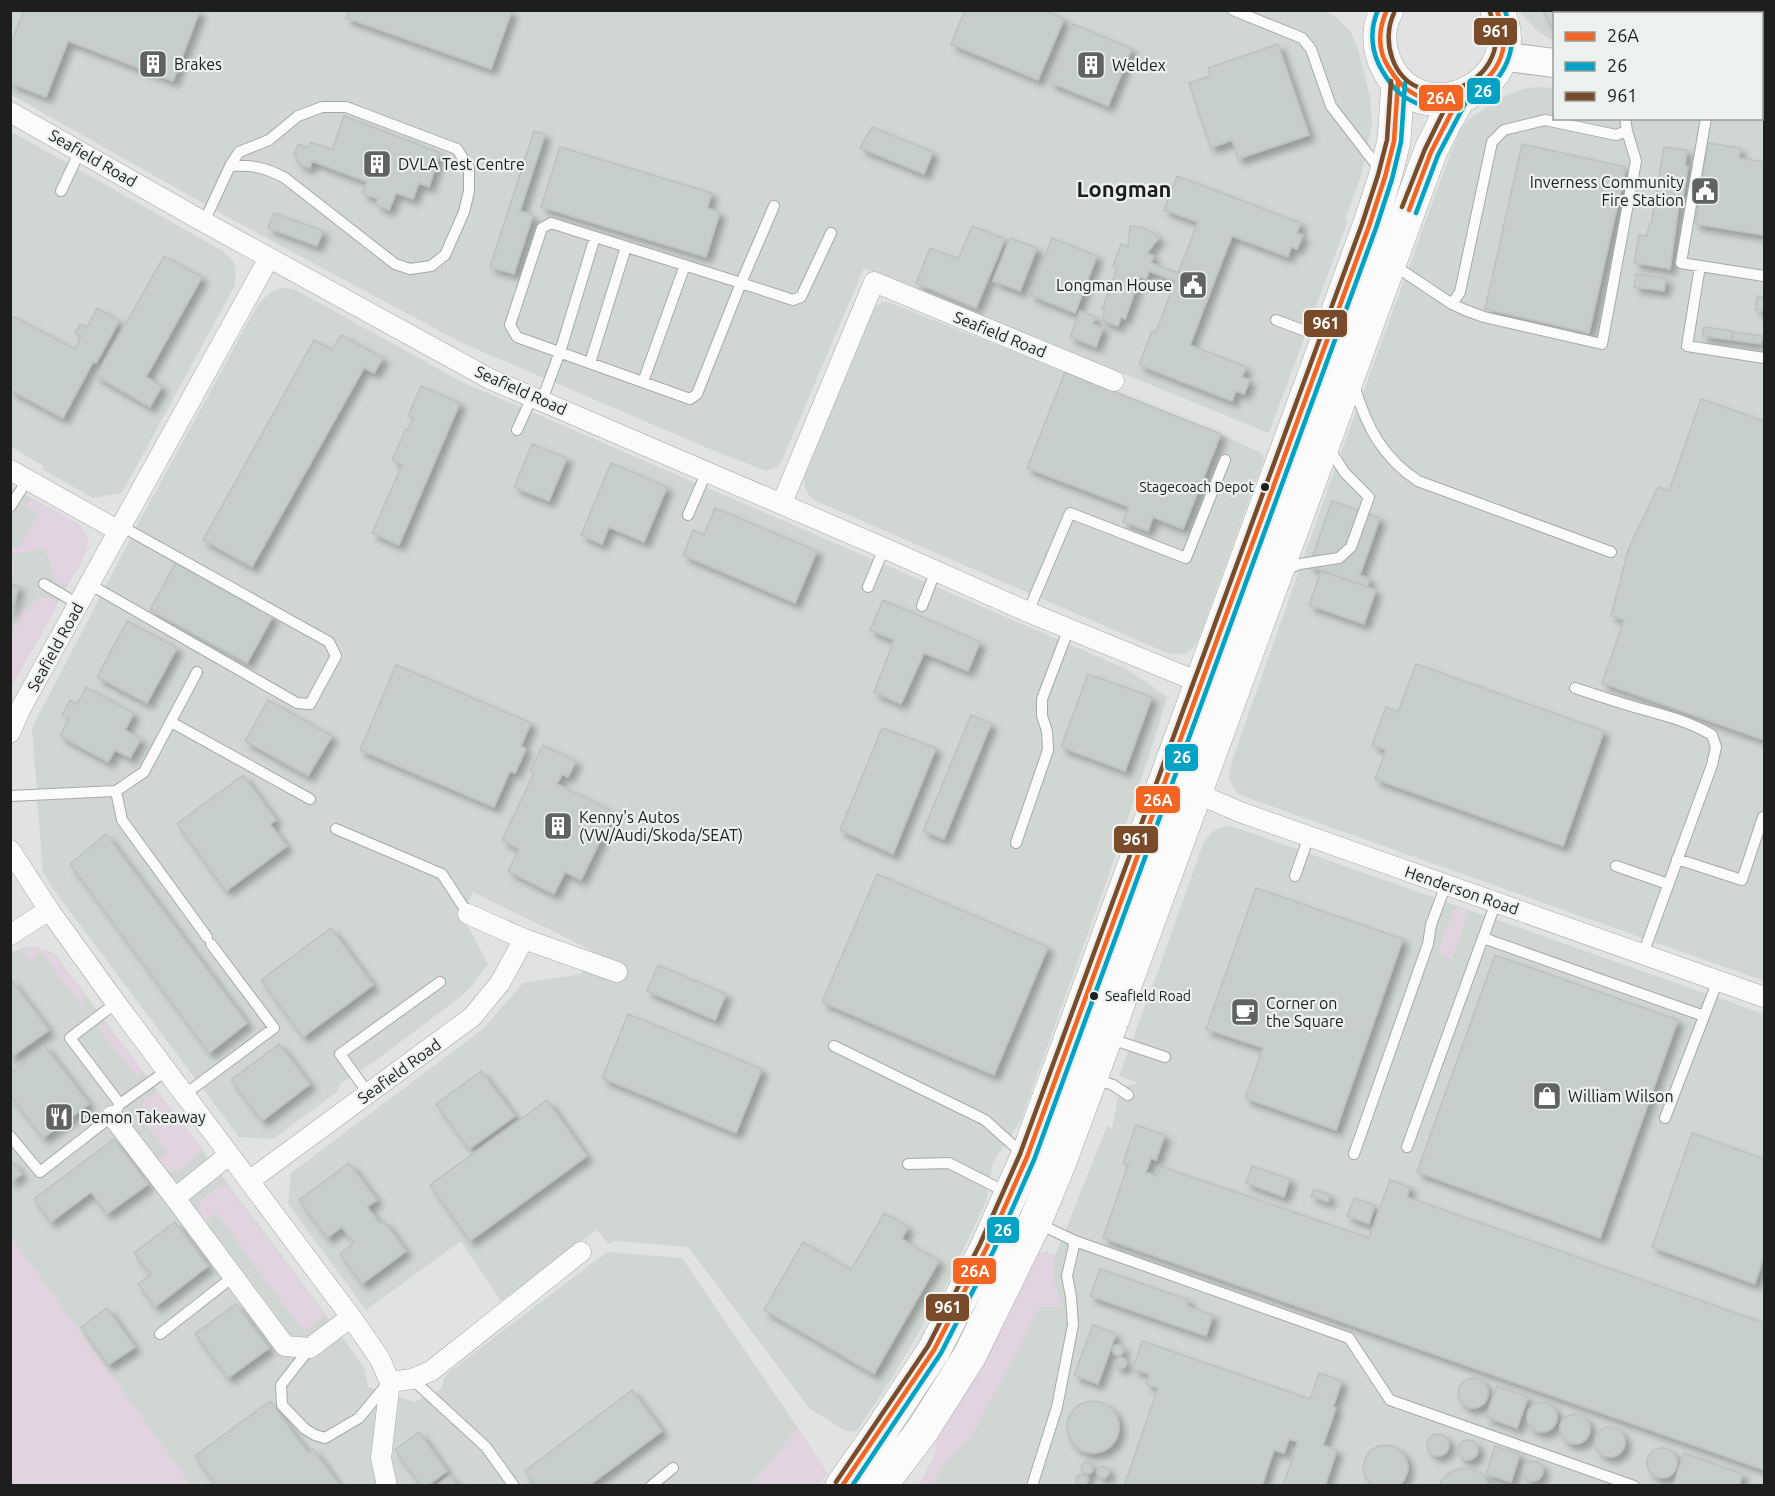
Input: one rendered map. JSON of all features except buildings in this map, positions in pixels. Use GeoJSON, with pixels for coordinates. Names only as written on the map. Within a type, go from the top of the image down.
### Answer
{"type":"FeatureCollection","features":[{"type":"Feature","properties":{"kind":"highway"},"geometry":{"type":"LineString","coordinates":[[1380,13],[1381,52],[1387,68],[1398,82],[1411,92],[1426,98],[1443,100],[1460,98],[1478,88],[1492,74],[1501,56],[1504,37],[1497,10]]}},
{"type":"Feature","properties":{"kind":"highway"},"geometry":{"type":"LineString","coordinates":[[842,1485],[934,1350],[987,1247],[1027,1157],[1328,339],[1385,177],[1394,141],[1398,82]]}},
{"type":"Feature","properties":{"kind":"highway"},"geometry":{"type":"LineString","coordinates":[[880,1485],[922,1431],[970,1355],[1035,1222],[1106,1037],[1431,150],[1460,98]]}},
{"type":"Feature","properties":{"kind":"street"},"geometry":{"type":"LineString","coordinates":[[1501,56],[1553,63]]}},
{"type":"Feature","properties":{"kind":"street","name":"Seafield Road"},"geometry":{"type":"LineString","coordinates":[[11,114],[490,379],[782,503],[1028,612],[1201,683]]}},
{"type":"Feature","properties":{"kind":"street","name":"Seafield Road"},"geometry":{"type":"LineString","coordinates":[[10,733],[21,708],[269,258]]}},
{"type":"Feature","properties":{"kind":"street","name":"Seafield Road"},"geometry":{"type":"LineString","coordinates":[[782,503],[874,282],[1114,381]]}},
{"type":"Feature","properties":{"kind":"street"},"geometry":{"type":"LineString","coordinates":[[19,475],[120,528]]}},
{"type":"Feature","properties":{"kind":"street","name":"Henderson Road"},"geometry":{"type":"LineString","coordinates":[[1172,764],[1182,781],[1196,793],[1240,812],[1764,997]]}},
{"type":"Feature","properties":{"kind":"street"},"geometry":{"type":"LineString","coordinates":[[10,850],[49,910],[116,1003],[380,1359],[390,1382],[381,1458],[387,1485]]}},
{"type":"Feature","properties":{"kind":"street"},"geometry":{"type":"LineString","coordinates":[[10,935],[49,910]]}},
{"type":"Feature","properties":{"kind":"street"},"geometry":{"type":"LineString","coordinates":[[468,914],[524,939],[617,972]]}},
{"type":"Feature","properties":{"kind":"street","name":"Seafield Road"},"geometry":{"type":"LineString","coordinates":[[249,1181],[472,1017],[500,983],[524,939]]}},
{"type":"Feature","properties":{"kind":"street"},"geometry":{"type":"LineString","coordinates":[[116,1110],[175,1198],[285,1346],[310,1348],[351,1317]]}},
{"type":"Feature","properties":{"kind":"street"},"geometry":{"type":"LineString","coordinates":[[175,1198],[229,1155]]}},
{"type":"Feature","properties":{"kind":"street"},"geometry":{"type":"LineString","coordinates":[[390,1382],[412,1379],[431,1371],[581,1252]]}},
{"type":"Feature","properties":{"kind":"lane"},"geometry":{"type":"LineString","coordinates":[[1233,10],[1302,38],[1311,49],[1331,106],[1385,177]]}},
{"type":"Feature","properties":{"kind":"lane"},"geometry":{"type":"LineString","coordinates":[[204,222],[230,166],[239,152],[269,140],[298,116],[321,107],[346,107],[458,149],[470,168],[469,191],[464,212],[445,255],[431,266],[410,269],[395,264],[285,178],[266,168],[250,165],[230,166]]}},
{"type":"Feature","properties":{"kind":"lane"},"geometry":{"type":"LineString","coordinates":[[1452,304],[1460,292],[1492,142],[1504,130],[1545,120],[1616,135],[1627,132]]}},
{"type":"Feature","properties":{"kind":"lane"},"geometry":{"type":"LineString","coordinates":[[1390,266],[1401,270],[1452,304],[1484,317],[1602,344],[1636,161],[1625,120]]}},
{"type":"Feature","properties":{"kind":"lane"},"geometry":{"type":"LineString","coordinates":[[1706,120],[1681,263],[1764,276]]}},
{"type":"Feature","properties":{"kind":"lane"},"geometry":{"type":"LineString","coordinates":[[61,191],[80,151]]}},
{"type":"Feature","properties":{"kind":"lane"},"geometry":{"type":"LineString","coordinates":[[774,206],[741,283],[697,394],[690,399],[518,337],[510,325],[542,228],[551,223],[685,265],[741,283],[793,300],[801,297],[831,233]]}},
{"type":"Feature","properties":{"kind":"lane"},"geometry":{"type":"LineString","coordinates":[[517,430],[537,399],[560,352],[595,237]]}},
{"type":"Feature","properties":{"kind":"lane"},"geometry":{"type":"LineString","coordinates":[[590,363],[626,247]]}},
{"type":"Feature","properties":{"kind":"lane"},"geometry":{"type":"LineString","coordinates":[[643,382],[685,265]]}},
{"type":"Feature","properties":{"kind":"lane"},"geometry":{"type":"LineString","coordinates":[[1700,266],[1687,346],[1764,358]]}},
{"type":"Feature","properties":{"kind":"lane"},"geometry":{"type":"LineString","coordinates":[[1276,320],[1328,339]]}},
{"type":"Feature","properties":{"kind":"lane"},"geometry":{"type":"LineString","coordinates":[[1350,374],[1374,436],[1394,462],[1418,481],[1611,552]]}},
{"type":"Feature","properties":{"kind":"lane"},"geometry":{"type":"LineString","coordinates":[[1276,573],[1300,564],[1339,558],[1351,547],[1369,498],[1345,473],[1325,442]]}},
{"type":"Feature","properties":{"kind":"lane"},"geometry":{"type":"LineString","coordinates":[[1028,612],[1070,513],[1186,558],[1224,460]]}},
{"type":"Feature","properties":{"kind":"lane"},"geometry":{"type":"LineString","coordinates":[[688,515],[707,471]]}},
{"type":"Feature","properties":{"kind":"lane"},"geometry":{"type":"LineString","coordinates":[[10,507],[19,475]]}},
{"type":"Feature","properties":{"kind":"lane"},"geometry":{"type":"LineString","coordinates":[[89,584],[297,703],[310,704],[336,656],[329,642],[120,528]]}},
{"type":"Feature","properties":{"kind":"lane"},"geometry":{"type":"LineString","coordinates":[[868,587],[884,548]]}},
{"type":"Feature","properties":{"kind":"lane"},"geometry":{"type":"LineString","coordinates":[[922,606],[936,570]]}},
{"type":"Feature","properties":{"kind":"lane"},"geometry":{"type":"LineString","coordinates":[[44,584],[78,604]]}},
{"type":"Feature","properties":{"kind":"lane"},"geometry":{"type":"LineString","coordinates":[[1016,843],[1048,750],[1047,731],[1042,716],[1042,699],[1069,628]]}},
{"type":"Feature","properties":{"kind":"lane"},"geometry":{"type":"LineString","coordinates":[[10,796],[116,790],[144,772],[197,672]]}},
{"type":"Feature","properties":{"kind":"lane"},"geometry":{"type":"LineString","coordinates":[[1575,688],[1701,728],[1712,735],[1716,747],[1712,765],[1643,954]]}},
{"type":"Feature","properties":{"kind":"lane"},"geometry":{"type":"LineString","coordinates":[[171,722],[310,799]]}},
{"type":"Feature","properties":{"kind":"lane"},"geometry":{"type":"LineString","coordinates":[[116,790],[122,820],[274,1029],[184,1095]]}},
{"type":"Feature","properties":{"kind":"lane"},"geometry":{"type":"LineString","coordinates":[[1677,859],[1742,880],[1763,817]]}},
{"type":"Feature","properties":{"kind":"lane"},"geometry":{"type":"LineString","coordinates":[[336,829],[442,874],[468,914]]}},
{"type":"Feature","properties":{"kind":"lane"},"geometry":{"type":"LineString","coordinates":[[1295,876],[1309,836]]}},
{"type":"Feature","properties":{"kind":"lane"},"geometry":{"type":"LineString","coordinates":[[1616,866],[1668,884]]}},
{"type":"Feature","properties":{"kind":"lane"},"geometry":{"type":"LineString","coordinates":[[1354,1154],[1428,945],[1431,924],[1446,884]]}},
{"type":"Feature","properties":{"kind":"lane"},"geometry":{"type":"LineString","coordinates":[[1407,1147],[1496,902]]}},
{"type":"Feature","properties":{"kind":"lane"},"geometry":{"type":"LineString","coordinates":[[1483,938],[1704,1016]]}},
{"type":"Feature","properties":{"kind":"lane"},"geometry":{"type":"LineString","coordinates":[[1665,1118],[1718,980]]}},
{"type":"Feature","properties":{"kind":"lane"},"geometry":{"type":"LineString","coordinates":[[368,1093],[340,1054],[440,982]]}},
{"type":"Feature","properties":{"kind":"lane"},"geometry":{"type":"LineString","coordinates":[[116,1003],[70,1038],[116,1110]]}},
{"type":"Feature","properties":{"kind":"lane"},"geometry":{"type":"LineString","coordinates":[[1106,1037],[1164,1057]]}},
{"type":"Feature","properties":{"kind":"lane"},"geometry":{"type":"LineString","coordinates":[[834,1046],[985,1120],[1027,1157]]}},
{"type":"Feature","properties":{"kind":"lane"},"geometry":{"type":"LineString","coordinates":[[10,1136],[40,1172],[166,1071]]}},
{"type":"Feature","properties":{"kind":"lane"},"geometry":{"type":"LineString","coordinates":[[1091,1077],[1113,1085],[1128,1095]]}},
{"type":"Feature","properties":{"kind":"lane"},"geometry":{"type":"LineString","coordinates":[[908,1164],[949,1163],[998,1188],[1010,1197]]}},
{"type":"Feature","properties":{"kind":"lane"},"geometry":{"type":"LineString","coordinates":[[1035,1222],[1076,1241],[1350,1338],[1390,1400],[1634,1485]]}},
{"type":"Feature","properties":{"kind":"lane"},"geometry":{"type":"LineString","coordinates":[[1032,1485],[1057,1407],[1073,1325],[1071,1297],[1066,1276],[1076,1241]]}},
{"type":"Feature","properties":{"kind":"lane"},"geometry":{"type":"LineString","coordinates":[[160,1334],[234,1276]]}},
{"type":"Feature","properties":{"kind":"lane"},"geometry":{"type":"LineString","coordinates":[[310,1348],[280,1385],[282,1405],[315,1435],[325,1438],[359,1418],[390,1382]]}},
{"type":"Feature","properties":{"kind":"lane"},"geometry":{"type":"LineString","coordinates":[[412,1379],[486,1447],[514,1485]]}},
{"type":"Feature","properties":{"kind":"lane"},"geometry":{"type":"LineString","coordinates":[[651,1485],[673,1468]]}},
{"type":"Feature","properties":{"kind":"shaded area"},"geometry":{"type":"Polygon","coordinates":[[[1325,10],[1350,31],[1357,46],[1370,97],[1372,124],[1361,176],[1345,219],[1348,220],[1269,433],[864,268],[783,458],[777,467],[766,471],[460,342],[233,220],[11,95],[11,11],[1325,10]]]}},
{"type":"Feature","properties":{"kind":"shaded area"},"geometry":{"type":"Polygon","coordinates":[[[1519,11],[1641,11],[1553,12],[1553,40],[1536,30],[1519,11]]]}},
{"type":"Feature","properties":{"kind":"shaded area"},"geometry":{"type":"Polygon","coordinates":[[[1527,88],[1553,88],[1553,120],[1763,120],[1764,111],[1764,981],[1245,797],[1237,793],[1229,777],[1232,761],[1331,480],[1458,133],[1469,119],[1508,94],[1527,88]]]}},
{"type":"Feature","properties":{"kind":"shaded area"},"geometry":{"type":"Polygon","coordinates":[[[10,131],[223,251],[233,261],[236,269],[235,285],[122,493],[93,498],[42,469],[44,466],[11,447],[10,131]]]}},
{"type":"Feature","properties":{"kind":"shaded area"},"geometry":{"type":"Polygon","coordinates":[[[287,288],[296,290],[462,382],[1124,668],[1167,697],[1107,880],[1021,1120],[993,1162],[986,1202],[945,1287],[894,1375],[856,1432],[844,1430],[810,1409],[688,1247],[616,1241],[609,1244],[597,1230],[501,1301],[461,1241],[366,1310],[288,1204],[291,1173],[483,1029],[523,983],[582,974],[591,950],[473,892],[462,915],[488,964],[463,995],[371,1064],[341,1083],[337,1092],[273,1139],[239,1137],[56,893],[43,872],[32,728],[140,520],[258,304],[271,292],[287,288]]]}},
{"type":"Feature","properties":{"kind":"shaded area"},"geometry":{"type":"Polygon","coordinates":[[[882,302],[888,302],[1221,434],[1263,454],[1264,459],[1198,640],[1193,648],[1186,653],[1167,653],[814,500],[809,495],[805,488],[806,471],[873,308],[882,302]]]}},
{"type":"Feature","properties":{"kind":"shaded area"},"geometry":{"type":"Polygon","coordinates":[[[11,487],[79,524],[87,536],[88,544],[86,552],[11,687],[11,487]]]}},
{"type":"Feature","properties":{"kind":"shaded area"},"geometry":{"type":"Polygon","coordinates":[[[31,500],[71,520],[79,526],[87,541],[83,559],[68,584],[56,583],[45,548],[11,555],[11,548],[20,546],[38,514],[25,506],[31,500]]]}},
{"type":"Feature","properties":{"kind":"shaded area"},"geometry":{"type":"Polygon","coordinates":[[[11,555],[15,572],[11,584],[11,555]]]}},
{"type":"Feature","properties":{"kind":"shaded area"},"geometry":{"type":"Polygon","coordinates":[[[43,597],[55,601],[56,608],[11,687],[11,639],[20,608],[29,611],[35,600],[43,597]]]}},
{"type":"Feature","properties":{"kind":"shaded area"},"geometry":{"type":"Polygon","coordinates":[[[1227,826],[1764,1014],[1764,1485],[932,1486],[1057,1251],[1107,1126],[1112,1128],[1118,1097],[1127,1086],[1139,1083],[1119,1076],[1204,841],[1215,830],[1227,826]]]}},
{"type":"Feature","properties":{"kind":"shaded area"},"geometry":{"type":"Polygon","coordinates":[[[1458,907],[1469,910],[1452,960],[1437,954],[1453,911],[1458,907]]]}},
{"type":"Feature","properties":{"kind":"shaded area"},"geometry":{"type":"Polygon","coordinates":[[[29,946],[47,952],[62,964],[85,995],[83,1008],[41,952],[29,961],[22,950],[29,946]]]}},
{"type":"Feature","properties":{"kind":"shaded area"},"geometry":{"type":"Polygon","coordinates":[[[35,947],[51,952],[58,958],[338,1331],[364,1368],[368,1387],[415,1402],[441,1389],[444,1378],[450,1371],[607,1252],[682,1258],[798,1428],[751,1485],[191,1485],[11,1237],[10,953],[23,948],[35,947]]]}},
{"type":"Feature","properties":{"kind":"shaded area"},"geometry":{"type":"Polygon","coordinates":[[[107,1024],[143,1071],[138,1078],[97,1027],[107,1024]]]}},
{"type":"Feature","properties":{"kind":"shaded area"},"geometry":{"type":"Polygon","coordinates":[[[158,1092],[201,1147],[193,1160],[174,1171],[162,1168],[156,1162],[168,1152],[139,1115],[145,1098],[158,1092]]]}},
{"type":"Feature","properties":{"kind":"shaded area"},"geometry":{"type":"Polygon","coordinates":[[[222,1185],[229,1188],[324,1314],[321,1319],[303,1331],[216,1213],[201,1223],[198,1214],[200,1201],[222,1185]]]}},
{"type":"Feature","properties":{"kind":"shaded area"},"geometry":{"type":"Polygon","coordinates":[[[11,1237],[191,1485],[11,1485],[11,1237]]]}},
{"type":"Feature","properties":{"kind":"shaded area"},"geometry":{"type":"Polygon","coordinates":[[[1046,1251],[1055,1256],[1053,1279],[1063,1307],[1041,1307],[1036,1312],[970,1439],[945,1462],[932,1485],[918,1486],[935,1455],[936,1439],[1001,1331],[1039,1253],[1046,1251]]]}},
{"type":"Feature","properties":{"kind":"shaded area"},"geometry":{"type":"Polygon","coordinates":[[[798,1428],[828,1474],[819,1485],[751,1485],[798,1428]]]}},
{"type":"Feature","properties":{"kind":"transit line","name":"26"},"geometry":{"type":"LineString","coordinates":[[1378,10],[1372,34],[1379,65],[1401,94],[1424,105],[1460,103],[1474,97],[1497,79],[1505,67],[1512,37],[1505,10]]}},
{"type":"Feature","properties":{"kind":"transit line","name":"26A"},"geometry":{"type":"LineString","coordinates":[[1387,10],[1380,39],[1385,61],[1398,81],[1405,87],[1418,96],[1430,98],[1458,96],[1482,83],[1491,74],[1503,51],[1504,37],[1497,10]]}},
{"type":"Feature","properties":{"kind":"transit line","name":"961"},"geometry":{"type":"LineString","coordinates":[[1394,13],[1390,24],[1389,47],[1397,68],[1412,84],[1436,91],[1461,87],[1472,81],[1489,63],[1494,52],[1496,36],[1490,12]]}},
{"type":"Feature","properties":{"kind":"transit line","name":"961"},"geometry":{"type":"LineString","coordinates":[[836,1482],[928,1346],[980,1244],[1020,1154],[1362,224],[1387,140],[1391,81]]}},
{"type":"Feature","properties":{"kind":"transit line","name":"26A"},"geometry":{"type":"LineString","coordinates":[[842,1486],[934,1350],[987,1247],[1027,1157],[1369,226],[1394,141],[1398,82]]}},
{"type":"Feature","properties":{"kind":"transit line","name":"26"},"geometry":{"type":"LineString","coordinates":[[852,1486],[941,1353],[994,1250],[1034,1160],[1376,228],[1401,142],[1405,83]]}},
{"type":"Feature","properties":{"kind":"transit line","name":"961"},"geometry":{"type":"LineString","coordinates":[[1402,207],[1425,149],[1452,94]]}},
{"type":"Feature","properties":{"kind":"transit line","name":"26A"},"geometry":{"type":"LineString","coordinates":[[1409,210],[1431,152],[1459,98]]}},
{"type":"Feature","properties":{"kind":"transit line","name":"26"},"geometry":{"type":"LineString","coordinates":[[1416,213],[1438,155],[1466,102]]}},
{"type":"Feature","properties":{"kind":"place","name":"Brakes"},"geometry":{"type":"Point","coordinates":[153,64]}},
{"type":"Feature","properties":{"kind":"place","name":"Weldex"},"geometry":{"type":"Point","coordinates":[1091,65]}},
{"type":"Feature","properties":{"kind":"place","name":"DVLA Test Centre"},"geometry":{"type":"Point","coordinates":[377,164]}},
{"type":"Feature","properties":{"kind":"place","name":"Inverness Community Fire Station"},"geometry":{"type":"Point","coordinates":[1705,191]}},
{"type":"Feature","properties":{"kind":"place","name":"Longman House"},"geometry":{"type":"Point","coordinates":[1193,285]}},
{"type":"Feature","properties":{"kind":"place","name":"Stagecoach Depot"},"geometry":{"type":"Point","coordinates":[1265,487]}},
{"type":"Feature","properties":{"kind":"place","name":"Kenny's Autos (VW/Audi/Skoda/SEAT)"},"geometry":{"type":"Point","coordinates":[558,826]}},
{"type":"Feature","properties":{"kind":"place","name":"Seafield Road"},"geometry":{"type":"Point","coordinates":[1094,996]}},
{"type":"Feature","properties":{"kind":"place","name":"Corner on the Square"},"geometry":{"type":"Point","coordinates":[1245,1012]}},
{"type":"Feature","properties":{"kind":"place","name":"William Wilson"},"geometry":{"type":"Point","coordinates":[1547,1096]}},
{"type":"Feature","properties":{"kind":"place","name":"Demon Takeaway"},"geometry":{"type":"Point","coordinates":[59,1117]}},
{"type":"Feature","properties":{"kind":"district","name":"Longman"},"geometry":{"type":"Point","coordinates":[1124,188]}}]}
